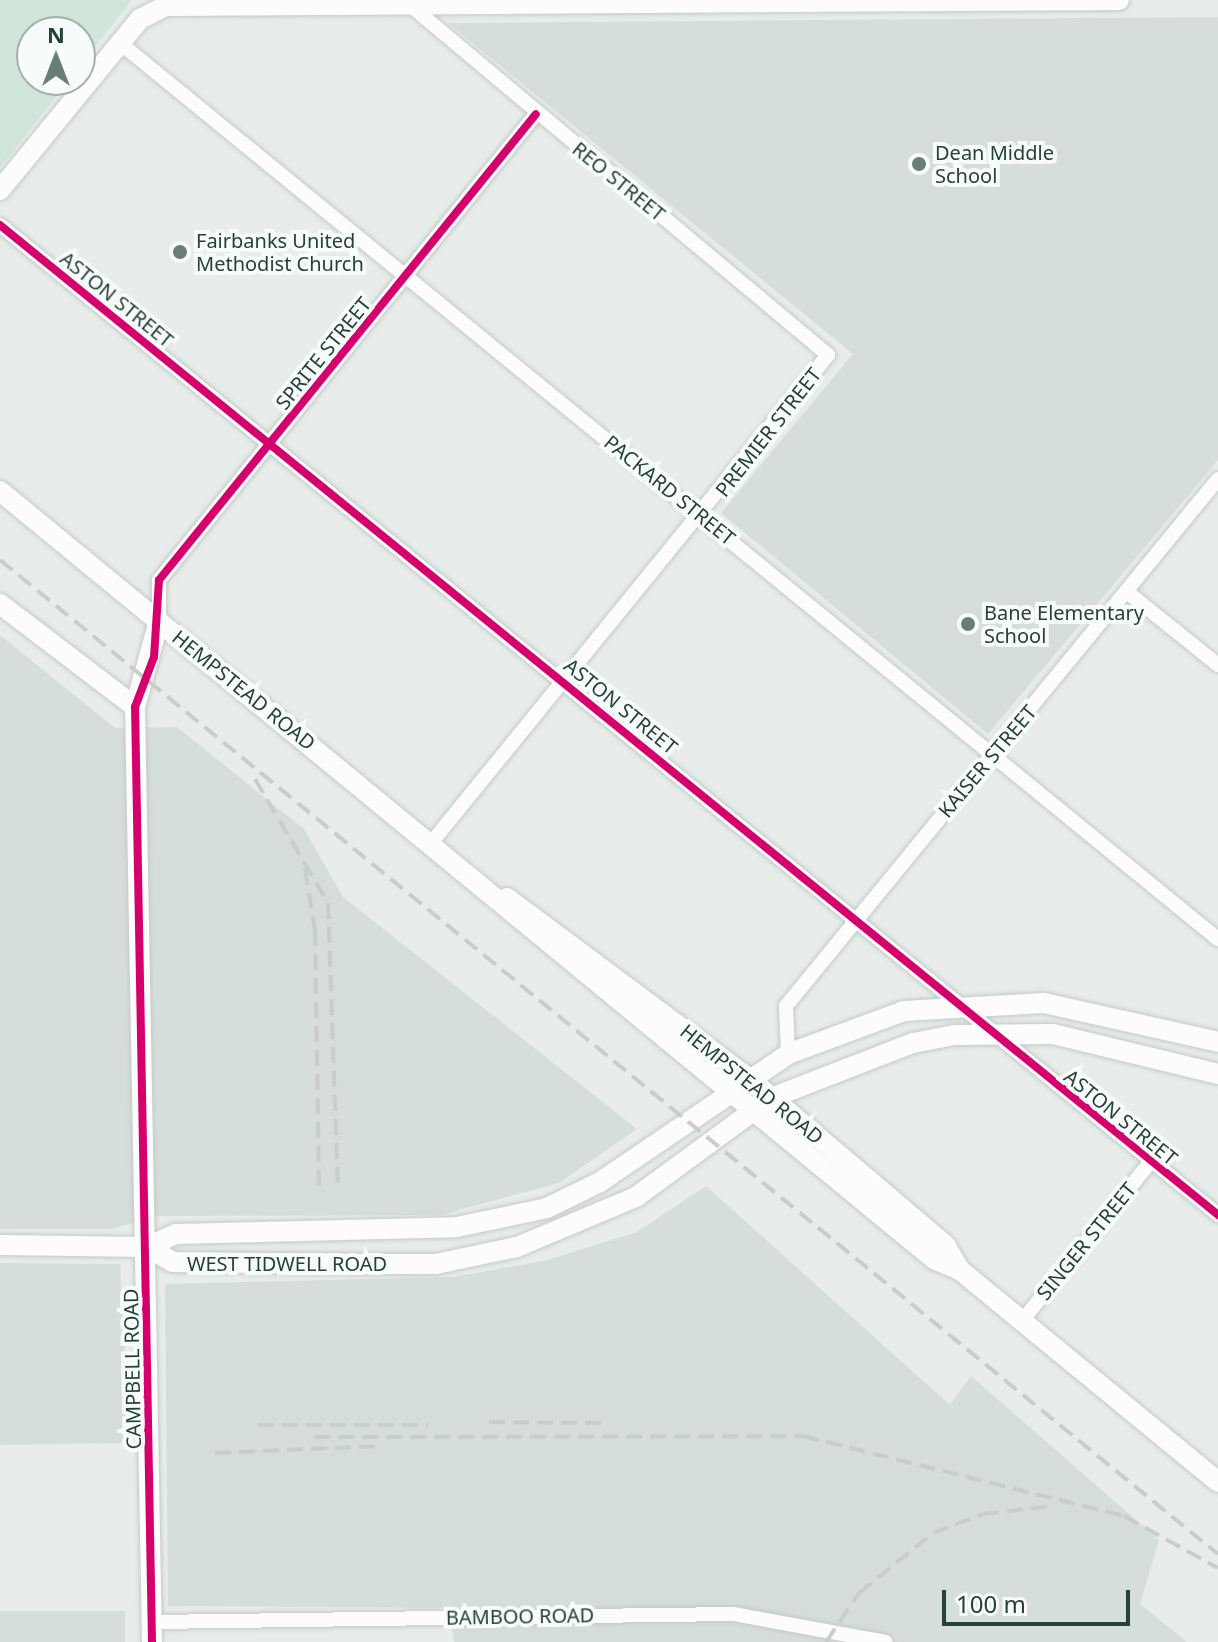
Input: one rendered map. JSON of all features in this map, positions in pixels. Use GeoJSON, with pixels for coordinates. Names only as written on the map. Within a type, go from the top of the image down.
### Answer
{"type":"FeatureCollection","features":[{"type":"Feature","properties":{"kind":"main road"},"geometry":{"type":"LineString","coordinates":[[0,190],[120,43],[165,3],[411,6],[1119,0]]}},
{"type":"Feature","properties":{"kind":"main road","name":"HEMPSTEAD ROAD"},"geometry":{"type":"LineString","coordinates":[[0,491],[489,889],[583,961],[747,1077],[891,1212]]}},
{"type":"Feature","properties":{"kind":"main road"},"geometry":{"type":"LineString","coordinates":[[0,604],[135,707]]}},
{"type":"Feature","properties":{"kind":"main road","name":"CAMPBELL ROAD"},"geometry":{"type":"LineString","coordinates":[[152,1632],[135,707],[159,621]]}},
{"type":"Feature","properties":{"kind":"main road","name":"HEMPSTEAD ROAD"},"geometry":{"type":"LineString","coordinates":[[583,961],[753,1110],[891,1212],[945,1245],[960,1270],[1218,1482]]}},
{"type":"Feature","properties":{"kind":"main road","name":"WEST TIDWELL ROAD"},"geometry":{"type":"LineString","coordinates":[[147,1247],[176,1234],[350,1233],[457,1227],[547,1208],[600,1182],[747,1077],[788,1054],[904,1011],[956,1004],[1044,1003],[1150,1024],[1218,1042]]}},
{"type":"Feature","properties":{"kind":"main road"},"geometry":{"type":"LineString","coordinates":[[1143,1053],[1150,1024]]}},
{"type":"Feature","properties":{"kind":"main road","name":"WEST TIDWELL ROAD"},"geometry":{"type":"LineString","coordinates":[[147,1247],[173,1262],[436,1264],[563,1233],[655,1185],[771,1098],[913,1043],[987,1030],[1053,1034],[1143,1053],[1218,1074]]}},
{"type":"Feature","properties":{"kind":"main road"},"geometry":{"type":"LineString","coordinates":[[350,1233],[351,1264]]}},
{"type":"Feature","properties":{"kind":"main road"},"geometry":{"type":"LineString","coordinates":[[0,1245],[147,1247]]}},
{"type":"Feature","properties":{"kind":"street","name":"REO STREET"},"geometry":{"type":"LineString","coordinates":[[411,6],[536,114],[828,355]]}},
{"type":"Feature","properties":{"kind":"street","name":"PACKARD STREET"},"geometry":{"type":"LineString","coordinates":[[120,43],[703,515],[1218,939]]}},
{"type":"Feature","properties":{"kind":"street","name":"SPRITE STREET"},"geometry":{"type":"LineString","coordinates":[[159,621],[159,580],[408,277],[536,114]]}},
{"type":"Feature","properties":{"kind":"street","name":"ASTON STREET"},"geometry":{"type":"LineString","coordinates":[[0,225],[858,918],[987,1030],[1218,1215]]}},
{"type":"Feature","properties":{"kind":"street","name":"PREMIER STREET"},"geometry":{"type":"LineString","coordinates":[[432,842],[703,515],[828,355]]}},
{"type":"Feature","properties":{"kind":"street","name":"KAISER STREET"},"geometry":{"type":"LineString","coordinates":[[788,1054],[786,1006],[1218,479]]}},
{"type":"Feature","properties":{"kind":"street"},"geometry":{"type":"LineString","coordinates":[[1126,591],[1218,665]]}},
{"type":"Feature","properties":{"kind":"street","name":"SINGER STREET"},"geometry":{"type":"LineString","coordinates":[[1022,1321],[1151,1161]]}},
{"type":"Feature","properties":{"kind":"street","name":"BAMBOO ROAD"},"geometry":{"type":"LineString","coordinates":[[152,1632],[733,1614],[885,1642]]}},
{"type":"Feature","properties":{"kind":"shaded area","name":"Dean Middle School"},"geometry":{"type":"Polygon","coordinates":[[[1218,17],[1218,460],[988,734],[721,513],[853,354],[448,23],[1218,17]]]}},
{"type":"Feature","properties":{"kind":"shaded area"},"geometry":{"type":"Polygon","coordinates":[[[0,635],[115,728],[177,727],[304,829],[343,897],[637,1129],[559,1183],[441,1215],[160,1216],[111,1229],[0,1229],[0,635]]]}},
{"type":"Feature","properties":{"kind":"shaded area"},"geometry":{"type":"Polygon","coordinates":[[[706,1186],[950,1405],[971,1376],[1159,1540],[1140,1604],[1187,1642],[454,1642],[450,1608],[168,1606],[165,1284],[453,1277],[548,1260],[637,1232],[706,1186]]]}},
{"type":"Feature","properties":{"kind":"shaded area"},"geometry":{"type":"Polygon","coordinates":[[[0,1263],[120,1264],[129,1443],[0,1445],[0,1263]]]}},
{"type":"Feature","properties":{"kind":"shaded area"},"geometry":{"type":"Polygon","coordinates":[[[0,1611],[125,1611],[125,1642],[0,1642],[0,1611]]]}},
{"type":"Feature","properties":{"kind":"green space"},"geometry":{"type":"Polygon","coordinates":[[[0,0],[132,0],[96,46],[96,16],[16,16],[16,96],[56,96],[0,168],[0,0]]]}},
{"type":"Feature","properties":{"kind":"railway"},"geometry":{"type":"LineString","coordinates":[[0,560],[1218,1554]]}},
{"type":"Feature","properties":{"kind":"railway"},"geometry":{"type":"LineString","coordinates":[[255,779],[328,903],[338,1189]]}},
{"type":"Feature","properties":{"kind":"railway"},"geometry":{"type":"LineString","coordinates":[[305,869],[315,930],[319,1194]]}},
{"type":"Feature","properties":{"kind":"railway"},"geometry":{"type":"LineString","coordinates":[[489,1422],[609,1423]]}},
{"type":"Feature","properties":{"kind":"railway"},"geometry":{"type":"LineString","coordinates":[[258,1425],[428,1425]]}},
{"type":"Feature","properties":{"kind":"railway"},"geometry":{"type":"LineString","coordinates":[[314,1437],[803,1436],[1124,1516],[1218,1568]]}},
{"type":"Feature","properties":{"kind":"railway"},"geometry":{"type":"LineString","coordinates":[[215,1453],[383,1446]]}},
{"type":"Feature","properties":{"kind":"railway"},"geometry":{"type":"LineString","coordinates":[[826,1642],[859,1593],[933,1533],[983,1514],[1053,1506]]}},
{"type":"Feature","properties":{"kind":"cycle path"},"geometry":{"type":"LineString","coordinates":[[152,1642],[135,707],[154,657],[159,580],[536,114]]}},
{"type":"Feature","properties":{"kind":"cycle path"},"geometry":{"type":"LineString","coordinates":[[0,225],[1218,1215]]}},
{"type":"Feature","properties":{"kind":"place","name":"Dean Middle School"},"geometry":{"type":"Point","coordinates":[919,164]}},
{"type":"Feature","properties":{"kind":"place","name":"Fairbanks United Methodist Church"},"geometry":{"type":"Point","coordinates":[180,252]}},
{"type":"Feature","properties":{"kind":"place","name":"Bane Elementary School"},"geometry":{"type":"Point","coordinates":[968,624]}}]}
